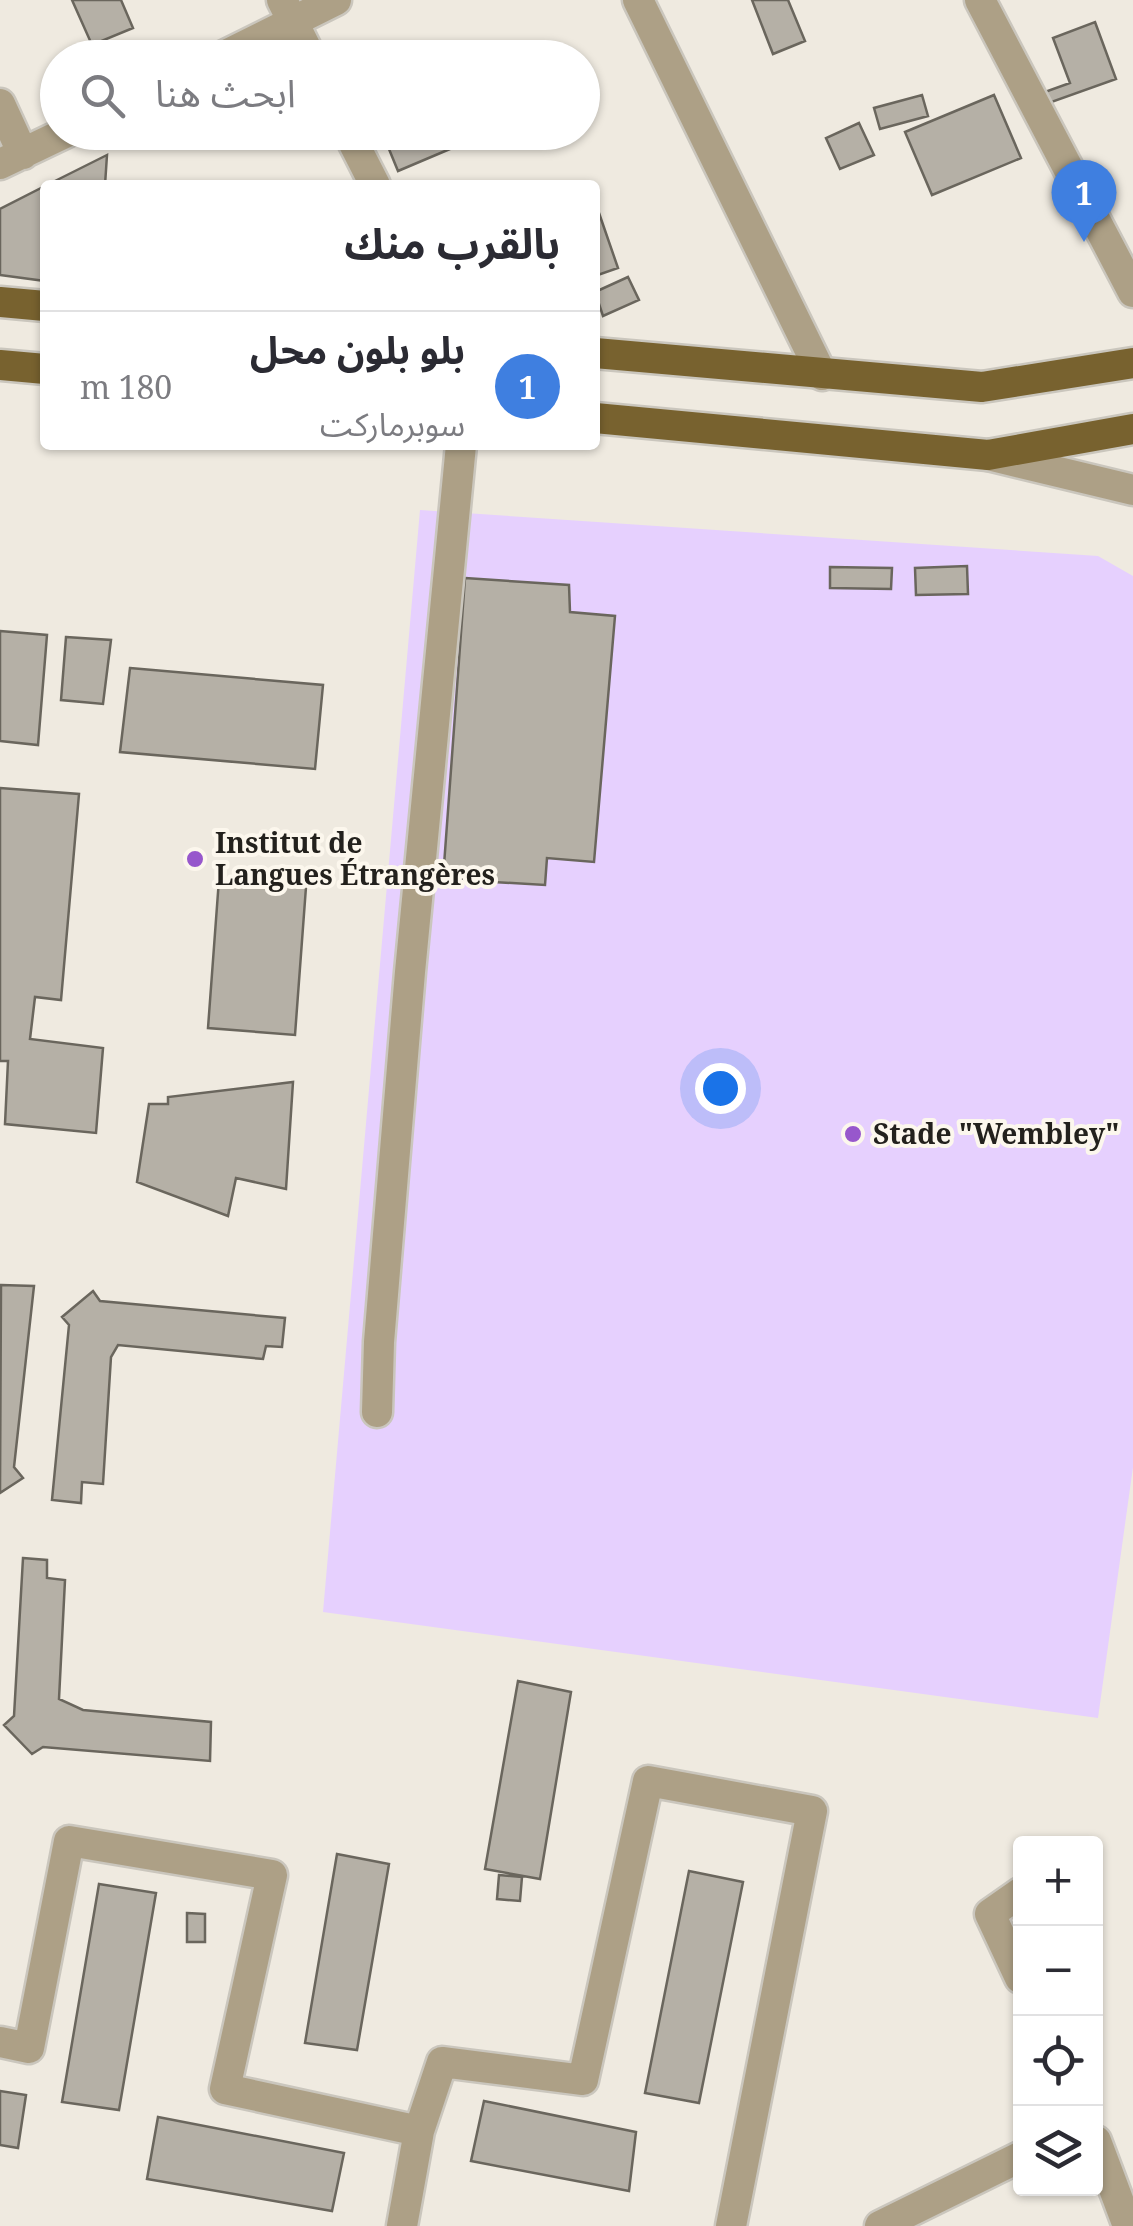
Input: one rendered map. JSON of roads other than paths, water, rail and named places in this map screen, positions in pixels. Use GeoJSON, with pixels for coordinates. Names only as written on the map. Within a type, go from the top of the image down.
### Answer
{"type":"FeatureCollection","features":[{"type":"Feature","properties":{"kind":"main road"},"geometry":{"type":"LineString","coordinates":[[0,302],[40,306]]}},
{"type":"Feature","properties":{"kind":"main road"},"geometry":{"type":"LineString","coordinates":[[600,353],[982,387],[1133,363]]}},
{"type":"Feature","properties":{"kind":"main road"},"geometry":{"type":"LineString","coordinates":[[0,365],[40,369]]}},
{"type":"Feature","properties":{"kind":"main road"},"geometry":{"type":"LineString","coordinates":[[600,418],[988,455],[1133,428]]}},
{"type":"Feature","properties":{"kind":"street"},"geometry":{"type":"LineString","coordinates":[[246,40],[288,11],[336,0]]}},
{"type":"Feature","properties":{"kind":"street"},"geometry":{"type":"LineString","coordinates":[[638,0],[822,375]]}},
{"type":"Feature","properties":{"kind":"street"},"geometry":{"type":"LineString","coordinates":[[980,0],[1133,292]]}},
{"type":"Feature","properties":{"kind":"street"},"geometry":{"type":"LineString","coordinates":[[288,11],[302,40]]}},
{"type":"Feature","properties":{"kind":"street"},"geometry":{"type":"LineString","coordinates":[[0,104],[12,159],[40,146]]}},
{"type":"Feature","properties":{"kind":"street"},"geometry":{"type":"LineString","coordinates":[[357,150],[372,180]]}},
{"type":"Feature","properties":{"kind":"street"},"geometry":{"type":"LineString","coordinates":[[378,1412],[379,1342],[408,992],[461,450]]}},
{"type":"Feature","properties":{"kind":"street"},"geometry":{"type":"LineString","coordinates":[[988,455],[1133,490]]}},
{"type":"Feature","properties":{"kind":"street"},"geometry":{"type":"LineString","coordinates":[[402,2226],[420,2131],[442,2062],[583,2080],[648,1781],[812,1811],[731,2226]]}},
{"type":"Feature","properties":{"kind":"street"},"geometry":{"type":"LineString","coordinates":[[0,2042],[30,2048],[69,1841],[272,1875],[225,2090],[420,2131]]}},
{"type":"Feature","properties":{"kind":"street"},"geometry":{"type":"LineString","coordinates":[[1013,1898],[990,1914],[1013,1963]]}},
{"type":"Feature","properties":{"kind":"street"},"geometry":{"type":"LineString","coordinates":[[1103,2160],[1128,2226]]}},
{"type":"Feature","properties":{"kind":"street"},"geometry":{"type":"LineString","coordinates":[[880,2226],[1013,2161]]}},
{"type":"Feature","properties":{"kind":"place","name":"بلو بلون محل"},"geometry":{"type":"Point","coordinates":[1084,242]}},
{"type":"Feature","properties":{"kind":"place","name":"Institut de Langues Étrangères"},"geometry":{"type":"Point","coordinates":[195,859]}},
{"type":"Feature","properties":{"kind":"place","name":"Stade \"Wembley\""},"geometry":{"type":"Point","coordinates":[853,1134]}}]}
